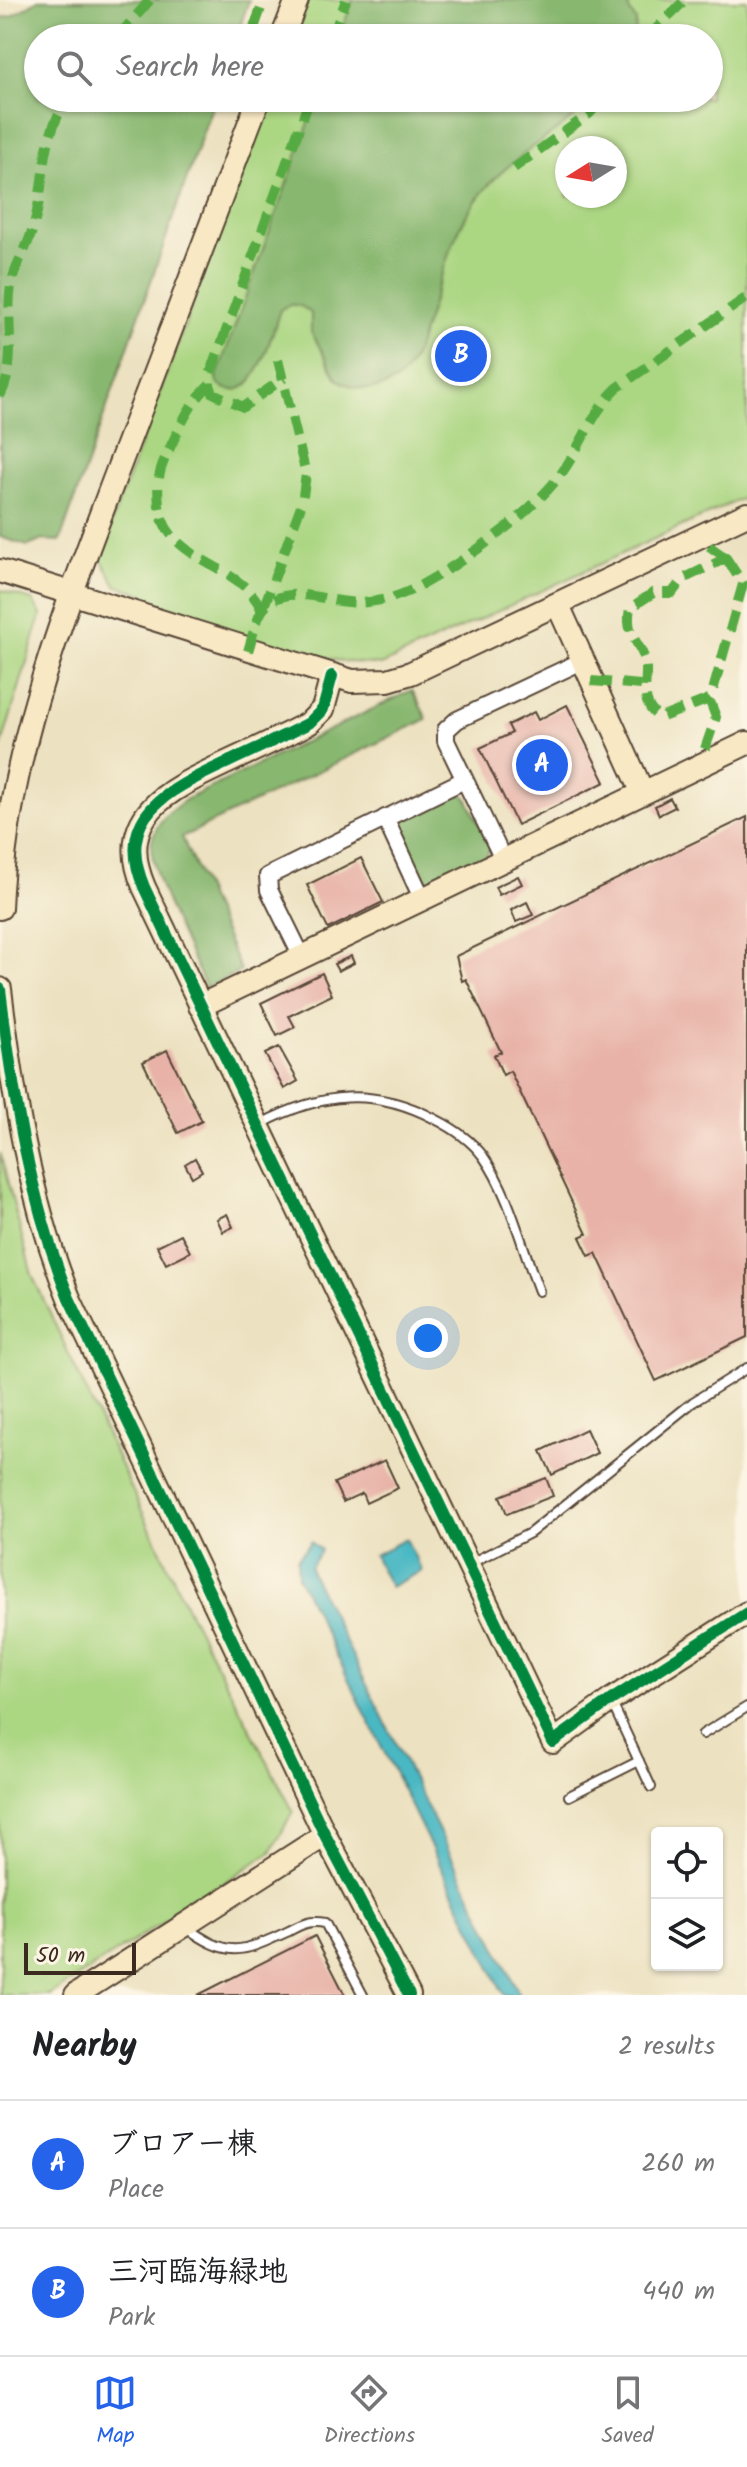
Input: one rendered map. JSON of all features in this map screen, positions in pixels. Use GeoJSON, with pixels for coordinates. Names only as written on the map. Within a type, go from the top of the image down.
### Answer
{"type":"FeatureCollection","features":[{"type":"Feature","properties":{"kind":"street"},"geometry":{"type":"LineString","coordinates":[[288,24],[297,0]]}},
{"type":"Feature","properties":{"kind":"street"},"geometry":{"type":"LineString","coordinates":[[0,908],[5,852],[18,780],[31,723],[69,595],[254,112]]}},
{"type":"Feature","properties":{"kind":"street"},"geometry":{"type":"LineString","coordinates":[[0,571],[332,676],[363,682],[399,677],[747,514]]}},
{"type":"Feature","properties":{"kind":"street"},"geometry":{"type":"LineString","coordinates":[[558,605],[642,791]]}},
{"type":"Feature","properties":{"kind":"street"},"geometry":{"type":"LineString","coordinates":[[503,859],[446,741],[449,726],[582,661]]}},
{"type":"Feature","properties":{"kind":"street"},"geometry":{"type":"LineString","coordinates":[[332,676],[323,709],[317,718],[173,790],[157,802],[142,820],[135,851],[139,875],[553,1742],[611,1700],[743,1618]]}},
{"type":"Feature","properties":{"kind":"street"},"geometry":{"type":"LineString","coordinates":[[200,1006],[747,743]]}},
{"type":"Feature","properties":{"kind":"street"},"geometry":{"type":"LineString","coordinates":[[302,957],[267,885],[268,876],[464,780]]}},
{"type":"Feature","properties":{"kind":"street"},"geometry":{"type":"LineString","coordinates":[[385,818],[422,898]]}},
{"type":"Feature","properties":{"kind":"street"},"geometry":{"type":"LineString","coordinates":[[0,989],[18,1121],[52,1256],[86,1339],[325,1835],[409,1995]]}},
{"type":"Feature","properties":{"kind":"street"},"geometry":{"type":"LineString","coordinates":[[76,1995],[325,1835]]}},
{"type":"Feature","properties":{"kind":"lane"},"geometry":{"type":"LineString","coordinates":[[257,1126],[324,1099],[349,1097],[400,1102],[447,1125],[466,1138],[493,1173],[539,1291]]}},
{"type":"Feature","properties":{"kind":"lane"},"geometry":{"type":"LineString","coordinates":[[732,1377],[747,1359]]}},
{"type":"Feature","properties":{"kind":"lane"},"geometry":{"type":"LineString","coordinates":[[468,1565],[530,1533],[693,1402],[747,1368]]}},
{"type":"Feature","properties":{"kind":"lane"},"geometry":{"type":"LineString","coordinates":[[611,1700],[651,1787]]}},
{"type":"Feature","properties":{"kind":"lane"},"geometry":{"type":"LineString","coordinates":[[703,1734],[747,1707]]}},
{"type":"Feature","properties":{"kind":"lane"},"geometry":{"type":"LineString","coordinates":[[569,1796],[639,1761]]}},
{"type":"Feature","properties":{"kind":"lane"},"geometry":{"type":"LineString","coordinates":[[184,1926],[205,1941],[245,1951],[312,1920],[325,1923],[363,1995]]}},
{"type":"Feature","properties":{"kind":"green space"},"geometry":{"type":"Polygon","coordinates":[[[38,0],[249,0],[241,24],[24,24],[24,112],[210,112],[60,541],[43,540],[28,546],[0,537],[0,18],[12,16],[38,0]]]}},
{"type":"Feature","properties":{"kind":"green space"},"geometry":{"type":"Polygon","coordinates":[[[304,0],[747,0],[747,496],[381,665],[340,661],[228,633],[188,613],[139,607],[144,594],[117,586],[99,556],[264,112],[723,112],[723,24],[296,24],[304,0]]]}},
{"type":"Feature","properties":{"kind":"green space"},"geometry":{"type":"Polygon","coordinates":[[[353,0],[633,0],[628,8],[636,21],[636,24],[344,24],[353,0]]]}},
{"type":"Feature","properties":{"kind":"green space"},"geometry":{"type":"Polygon","coordinates":[[[313,112],[580,112],[494,179],[471,208],[447,258],[415,354],[400,377],[385,386],[369,389],[337,379],[311,331],[311,313],[292,305],[280,310],[260,367],[252,379],[242,388],[231,390],[218,384],[216,378],[313,112]]]}},
{"type":"Feature","properties":{"kind":"green space"},"geometry":{"type":"Polygon","coordinates":[[[0,590],[32,600],[41,615],[0,751],[0,590]]]}},
{"type":"Feature","properties":{"kind":"green space"},"geometry":{"type":"Polygon","coordinates":[[[412,690],[427,719],[182,837],[241,971],[206,988],[156,873],[152,841],[161,822],[187,799],[412,690]]]}},
{"type":"Feature","properties":{"kind":"green space"},"geometry":{"type":"Polygon","coordinates":[[[455,793],[466,796],[490,847],[486,858],[433,883],[421,880],[396,830],[402,819],[455,793]]]}},
{"type":"Feature","properties":{"kind":"green space"},"geometry":{"type":"Polygon","coordinates":[[[0,1153],[32,1275],[189,1612],[293,1811],[271,1852],[50,1995],[0,1995],[0,1153]]]}},
{"type":"Feature","properties":{"kind":"water"},"geometry":{"type":"Polygon","coordinates":[[[406,1539],[422,1571],[390,1587],[374,1555],[406,1539]]]}},
{"type":"Feature","properties":{"kind":"water"},"geometry":{"type":"Polygon","coordinates":[[[311,1542],[321,1550],[310,1567],[312,1574],[520,1995],[504,1995],[298,1577],[297,1559],[311,1542]]]}},
{"type":"Feature","properties":{"kind":"building"},"geometry":{"type":"Polygon","coordinates":[[[567,705],[605,782],[517,825],[480,748],[512,733],[508,725],[534,712],[538,720],[567,705]]]}},
{"type":"Feature","properties":{"kind":"building"},"geometry":{"type":"Polygon","coordinates":[[[670,798],[675,807],[659,815],[655,806],[670,798]]]}},
{"type":"Feature","properties":{"kind":"building"},"geometry":{"type":"Polygon","coordinates":[[[747,817],[747,1337],[656,1381],[596,1253],[589,1256],[580,1237],[587,1234],[510,1071],[503,1075],[494,1055],[501,1052],[466,979],[462,981],[456,956],[747,817]]]}},
{"type":"Feature","properties":{"kind":"building"},"geometry":{"type":"Polygon","coordinates":[[[361,858],[383,902],[328,929],[307,885],[361,858]]]}},
{"type":"Feature","properties":{"kind":"building"},"geometry":{"type":"Polygon","coordinates":[[[518,876],[522,884],[499,895],[495,887],[518,876]]]}},
{"type":"Feature","properties":{"kind":"building"},"geometry":{"type":"Polygon","coordinates":[[[527,902],[533,915],[516,922],[511,910],[527,902]]]}},
{"type":"Feature","properties":{"kind":"building"},"geometry":{"type":"Polygon","coordinates":[[[351,956],[354,963],[338,971],[334,964],[351,956]]]}},
{"type":"Feature","properties":{"kind":"building"},"geometry":{"type":"Polygon","coordinates":[[[322,973],[332,995],[289,1016],[295,1027],[277,1036],[261,1003],[322,973]]]}},
{"type":"Feature","properties":{"kind":"building"},"geometry":{"type":"Polygon","coordinates":[[[279,1047],[298,1081],[284,1089],[265,1054],[279,1047]]]}},
{"type":"Feature","properties":{"kind":"building"},"geometry":{"type":"Polygon","coordinates":[[[167,1050],[202,1121],[178,1133],[143,1062],[167,1050]]]}},
{"type":"Feature","properties":{"kind":"building"},"geometry":{"type":"Polygon","coordinates":[[[195,1158],[202,1171],[192,1177],[185,1164],[195,1158]]]}},
{"type":"Feature","properties":{"kind":"building"},"geometry":{"type":"Polygon","coordinates":[[[227,1214],[233,1227],[223,1232],[217,1219],[227,1214]]]}},
{"type":"Feature","properties":{"kind":"building"},"geometry":{"type":"Polygon","coordinates":[[[181,1234],[190,1252],[166,1264],[157,1246],[181,1234]]]}},
{"type":"Feature","properties":{"kind":"building"},"geometry":{"type":"Polygon","coordinates":[[[586,1429],[597,1453],[552,1475],[541,1451],[586,1429]]]}},
{"type":"Feature","properties":{"kind":"building"},"geometry":{"type":"Polygon","coordinates":[[[385,1460],[398,1488],[366,1503],[362,1493],[343,1502],[334,1483],[385,1460]]]}},
{"type":"Feature","properties":{"kind":"building"},"geometry":{"type":"Polygon","coordinates":[[[546,1478],[553,1496],[507,1514],[500,1496],[546,1478]]]}},
{"type":"Feature","properties":{"kind":"building"},"geometry":{"type":"Polygon","coordinates":[[[315,1936],[345,1995],[198,1995],[315,1936]]]}},
{"type":"Feature","properties":{"kind":"marked path"},"geometry":{"type":"LineString","coordinates":[[129,24],[150,0]]}},
{"type":"Feature","properties":{"kind":"marked path"},"geometry":{"type":"LineString","coordinates":[[255,24],[264,0]]}},
{"type":"Feature","properties":{"kind":"marked path"},"geometry":{"type":"LineString","coordinates":[[337,24],[346,0]]}},
{"type":"Feature","properties":{"kind":"marked path"},"geometry":{"type":"LineString","coordinates":[[661,24],[685,0]]}},
{"type":"Feature","properties":{"kind":"marked path"},"geometry":{"type":"LineString","coordinates":[[0,396],[10,356],[12,279],[36,217],[48,146],[60,112]]}},
{"type":"Feature","properties":{"kind":"marked path"},"geometry":{"type":"LineString","coordinates":[[262,611],[252,595],[238,582],[175,539],[165,524],[159,505],[158,484],[162,465],[181,425],[196,400],[210,385],[210,375],[305,112]]}},
{"type":"Feature","properties":{"kind":"marked path"},"geometry":{"type":"LineString","coordinates":[[514,168],[591,112]]}},
{"type":"Feature","properties":{"kind":"marked path"},"geometry":{"type":"LineString","coordinates":[[248,651],[262,611],[280,597],[302,595],[356,602],[386,599],[425,583],[468,556],[512,523],[548,489],[561,474],[600,408],[617,388],[747,297]]}},
{"type":"Feature","properties":{"kind":"marked path"},"geometry":{"type":"LineString","coordinates":[[263,609],[302,503],[306,474],[278,360]]}},
{"type":"Feature","properties":{"kind":"marked path"},"geometry":{"type":"LineString","coordinates":[[210,385],[213,393],[243,407],[284,378]]}},
{"type":"Feature","properties":{"kind":"marked path"},"geometry":{"type":"LineString","coordinates":[[709,546],[726,558]]}},
{"type":"Feature","properties":{"kind":"marked path"},"geometry":{"type":"LineString","coordinates":[[726,558],[743,584],[712,694],[709,699],[660,718],[653,713],[647,700],[646,667],[630,627],[630,608],[653,593],[672,593],[683,579],[726,558]]}},
{"type":"Feature","properties":{"kind":"marked path"},"geometry":{"type":"LineString","coordinates":[[591,681],[642,685]]}},
{"type":"Feature","properties":{"kind":"marked path"},"geometry":{"type":"LineString","coordinates":[[705,749],[716,717],[709,699]]}},
{"type":"Feature","properties":{"kind":"cycle path"},"geometry":{"type":"LineString","coordinates":[[332,676],[323,709],[309,723],[186,783],[153,807],[142,823],[136,840],[136,862],[144,887],[553,1742],[611,1700],[747,1613]]}},
{"type":"Feature","properties":{"kind":"cycle path"},"geometry":{"type":"LineString","coordinates":[[0,989],[24,1146],[43,1222],[69,1298],[325,1835],[409,1995]]}},
{"type":"Feature","properties":{"kind":"place","name":"三河臨海緑地"},"geometry":{"type":"Point","coordinates":[461,356]}},
{"type":"Feature","properties":{"kind":"place","name":"ブロアー棟"},"geometry":{"type":"Point","coordinates":[542,765]}}]}
